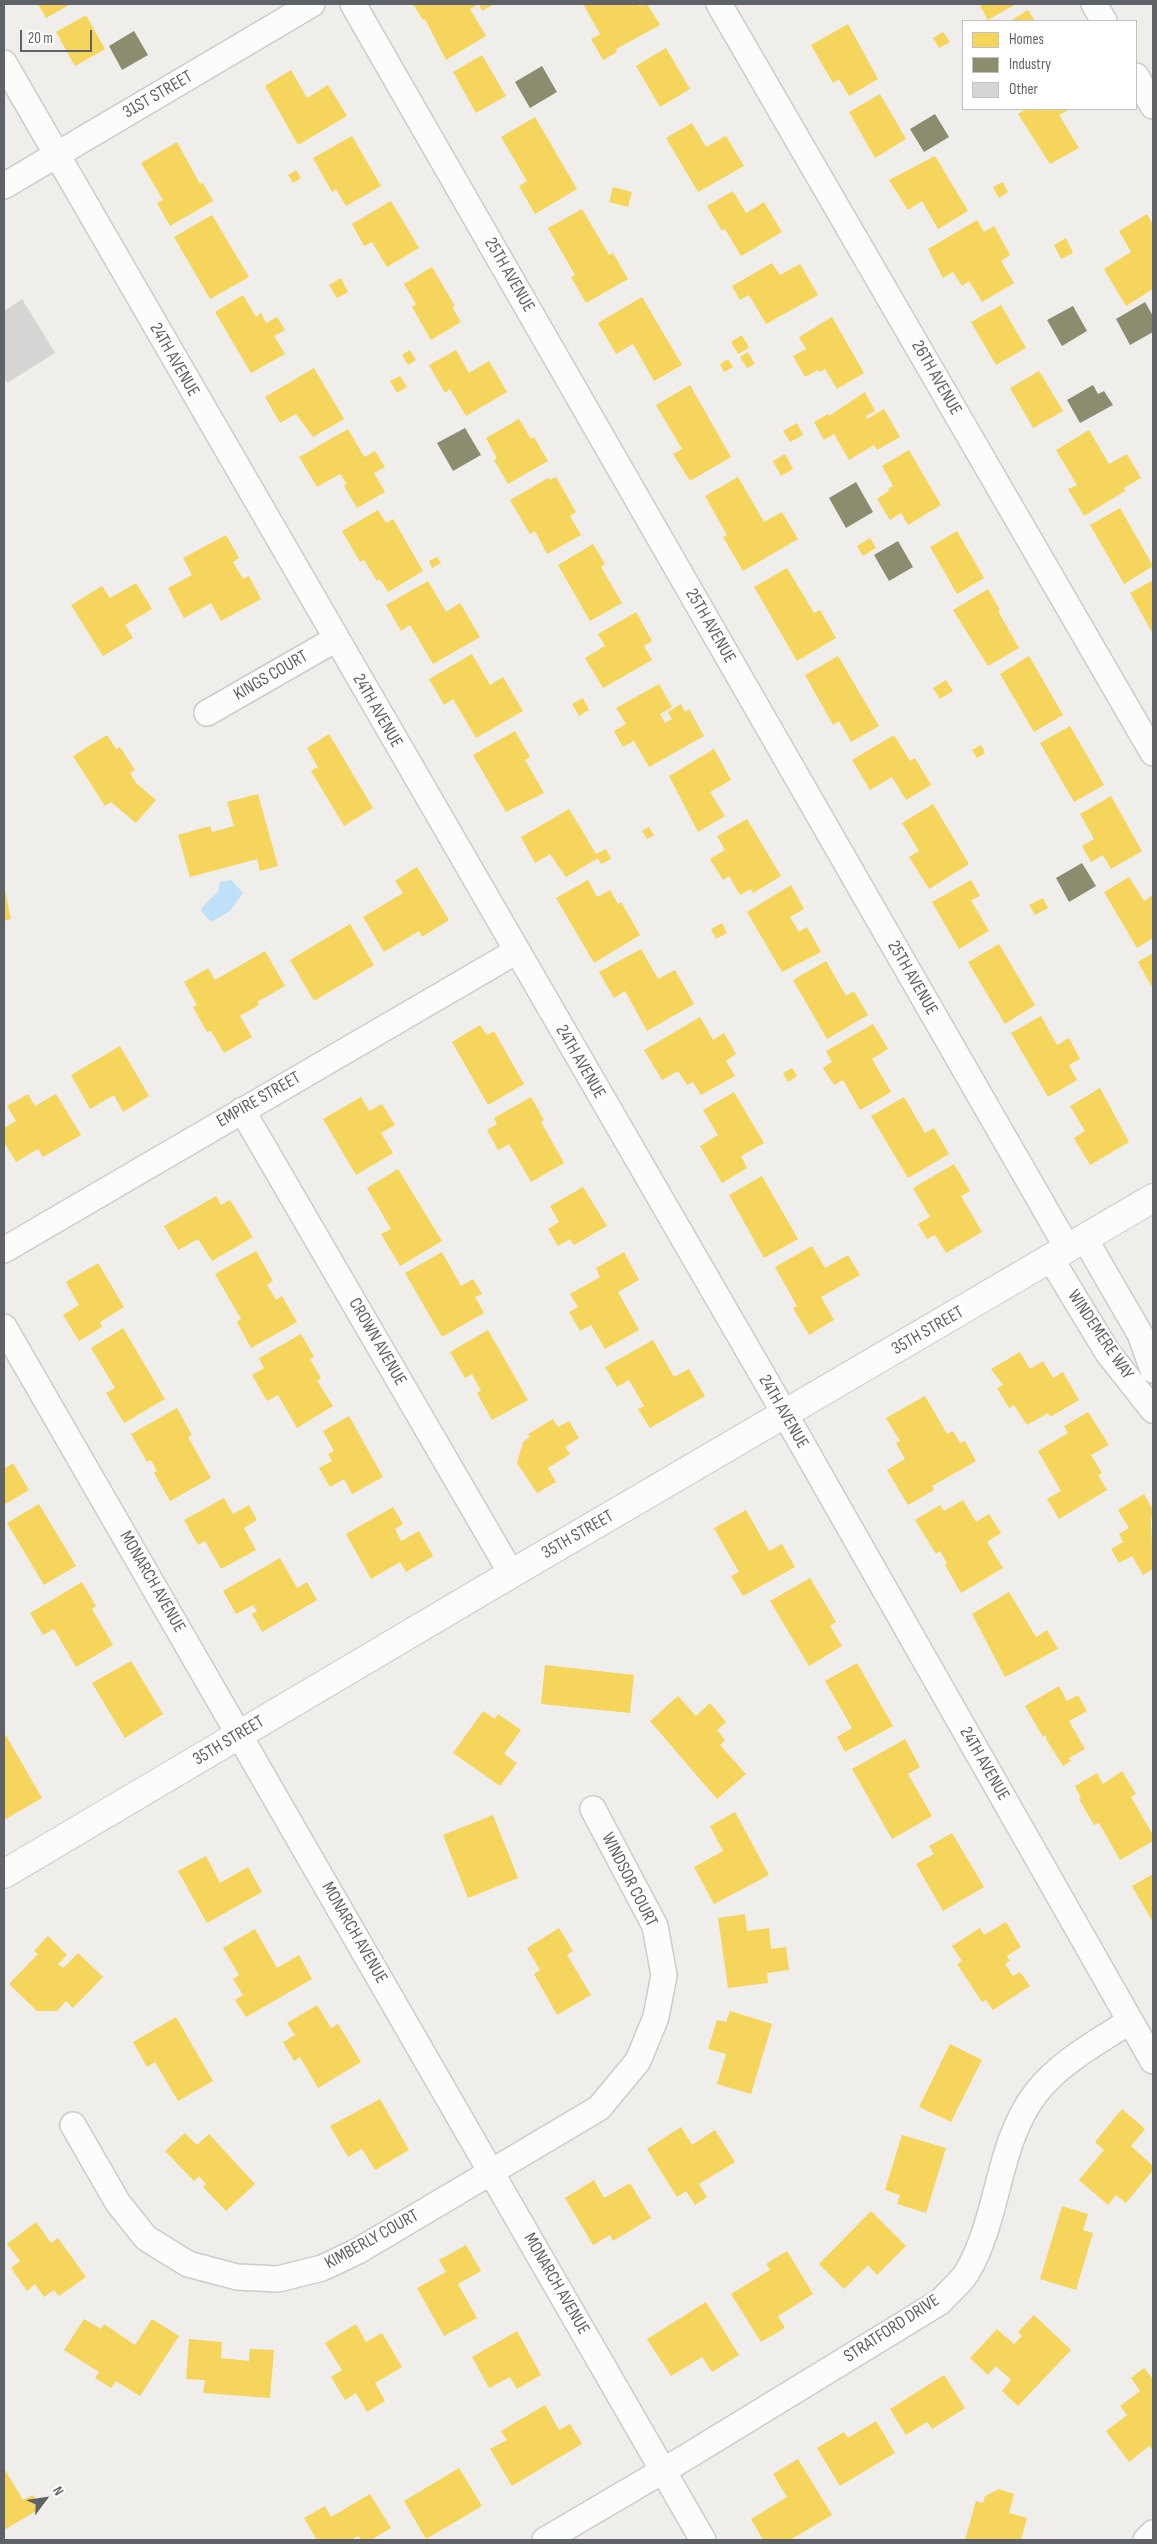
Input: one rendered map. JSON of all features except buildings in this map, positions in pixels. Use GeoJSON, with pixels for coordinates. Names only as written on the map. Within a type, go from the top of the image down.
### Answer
{"type":"FeatureCollection","features":[{"type":"Feature","properties":{"kind":"street","name":"31ST STREET"},"geometry":{"type":"LineString","coordinates":[[4,186],[312,4]]}},
{"type":"Feature","properties":{"kind":"street","name":"25TH AVENUE"},"geometry":{"type":"LineString","coordinates":[[353,4],[1068,1249]]}},
{"type":"Feature","properties":{"kind":"street","name":"26TH AVENUE"},"geometry":{"type":"LineString","coordinates":[[718,4],[1153,753]]}},
{"type":"Feature","properties":{"kind":"street"},"geometry":{"type":"LineString","coordinates":[[1094,4],[1103,20]]}},
{"type":"Feature","properties":{"kind":"street","name":"24TH AVENUE"},"geometry":{"type":"LineString","coordinates":[[4,63],[516,952],[785,1414],[1153,2062]]}},
{"type":"Feature","properties":{"kind":"street"},"geometry":{"type":"LineString","coordinates":[[1137,78],[1153,106]]}},
{"type":"Feature","properties":{"kind":"street","name":"KINGS COURT"},"geometry":{"type":"LineString","coordinates":[[207,714],[336,639]]}},
{"type":"Feature","properties":{"kind":"street","name":"EMPIRE STREET"},"geometry":{"type":"LineString","coordinates":[[4,1250],[516,952]]}},
{"type":"Feature","properties":{"kind":"street","name":"CROWN AVENUE"},"geometry":{"type":"LineString","coordinates":[[242,1110],[511,1573]]}},
{"type":"Feature","properties":{"kind":"street","name":"35TH STREET"},"geometry":{"type":"LineString","coordinates":[[4,1874],[511,1573],[1153,1198]]}},
{"type":"Feature","properties":{"kind":"street","name":"WINDEMERE WAY"},"geometry":{"type":"LineString","coordinates":[[1068,1249],[1140,1334],[1153,1370]]}},
{"type":"Feature","properties":{"kind":"street","name":"WINDEMERE WAY"},"geometry":{"type":"LineString","coordinates":[[1068,1249],[1108,1353],[1153,1410]]}},
{"type":"Feature","properties":{"kind":"street","name":"MONARCH AVENUE"},"geometry":{"type":"LineString","coordinates":[[4,1327],[703,2540]]}},
{"type":"Feature","properties":{"kind":"street","name":"WINDSOR COURT"},"geometry":{"type":"LineString","coordinates":[[491,2172],[598,2108],[638,2061],[656,2017],[664,1975],[655,1926],[593,1810]]}},
{"type":"Feature","properties":{"kind":"street","name":"STRATFORD DRIVE"},"geometry":{"type":"LineString","coordinates":[[545,2540],[663,2471],[940,2302],[965,2274],[985,2230],[1016,2128],[1036,2093],[1060,2068],[1130,2021]]}},
{"type":"Feature","properties":{"kind":"street","name":"KIMBERLY COURT"},"geometry":{"type":"LineString","coordinates":[[73,2125],[118,2203],[146,2238],[188,2264],[236,2277],[278,2279],[322,2268],[358,2251],[491,2172]]}},
{"type":"Feature","properties":{"kind":"street"},"geometry":{"type":"LineString","coordinates":[[1146,2540],[1153,2533]]}},
{"type":"Feature","properties":{"kind":"water"},"geometry":{"type":"Polygon","coordinates":[[[231,880],[243,893],[230,911],[211,922],[201,911],[202,907],[218,892],[220,882],[231,880]]]}}]}
